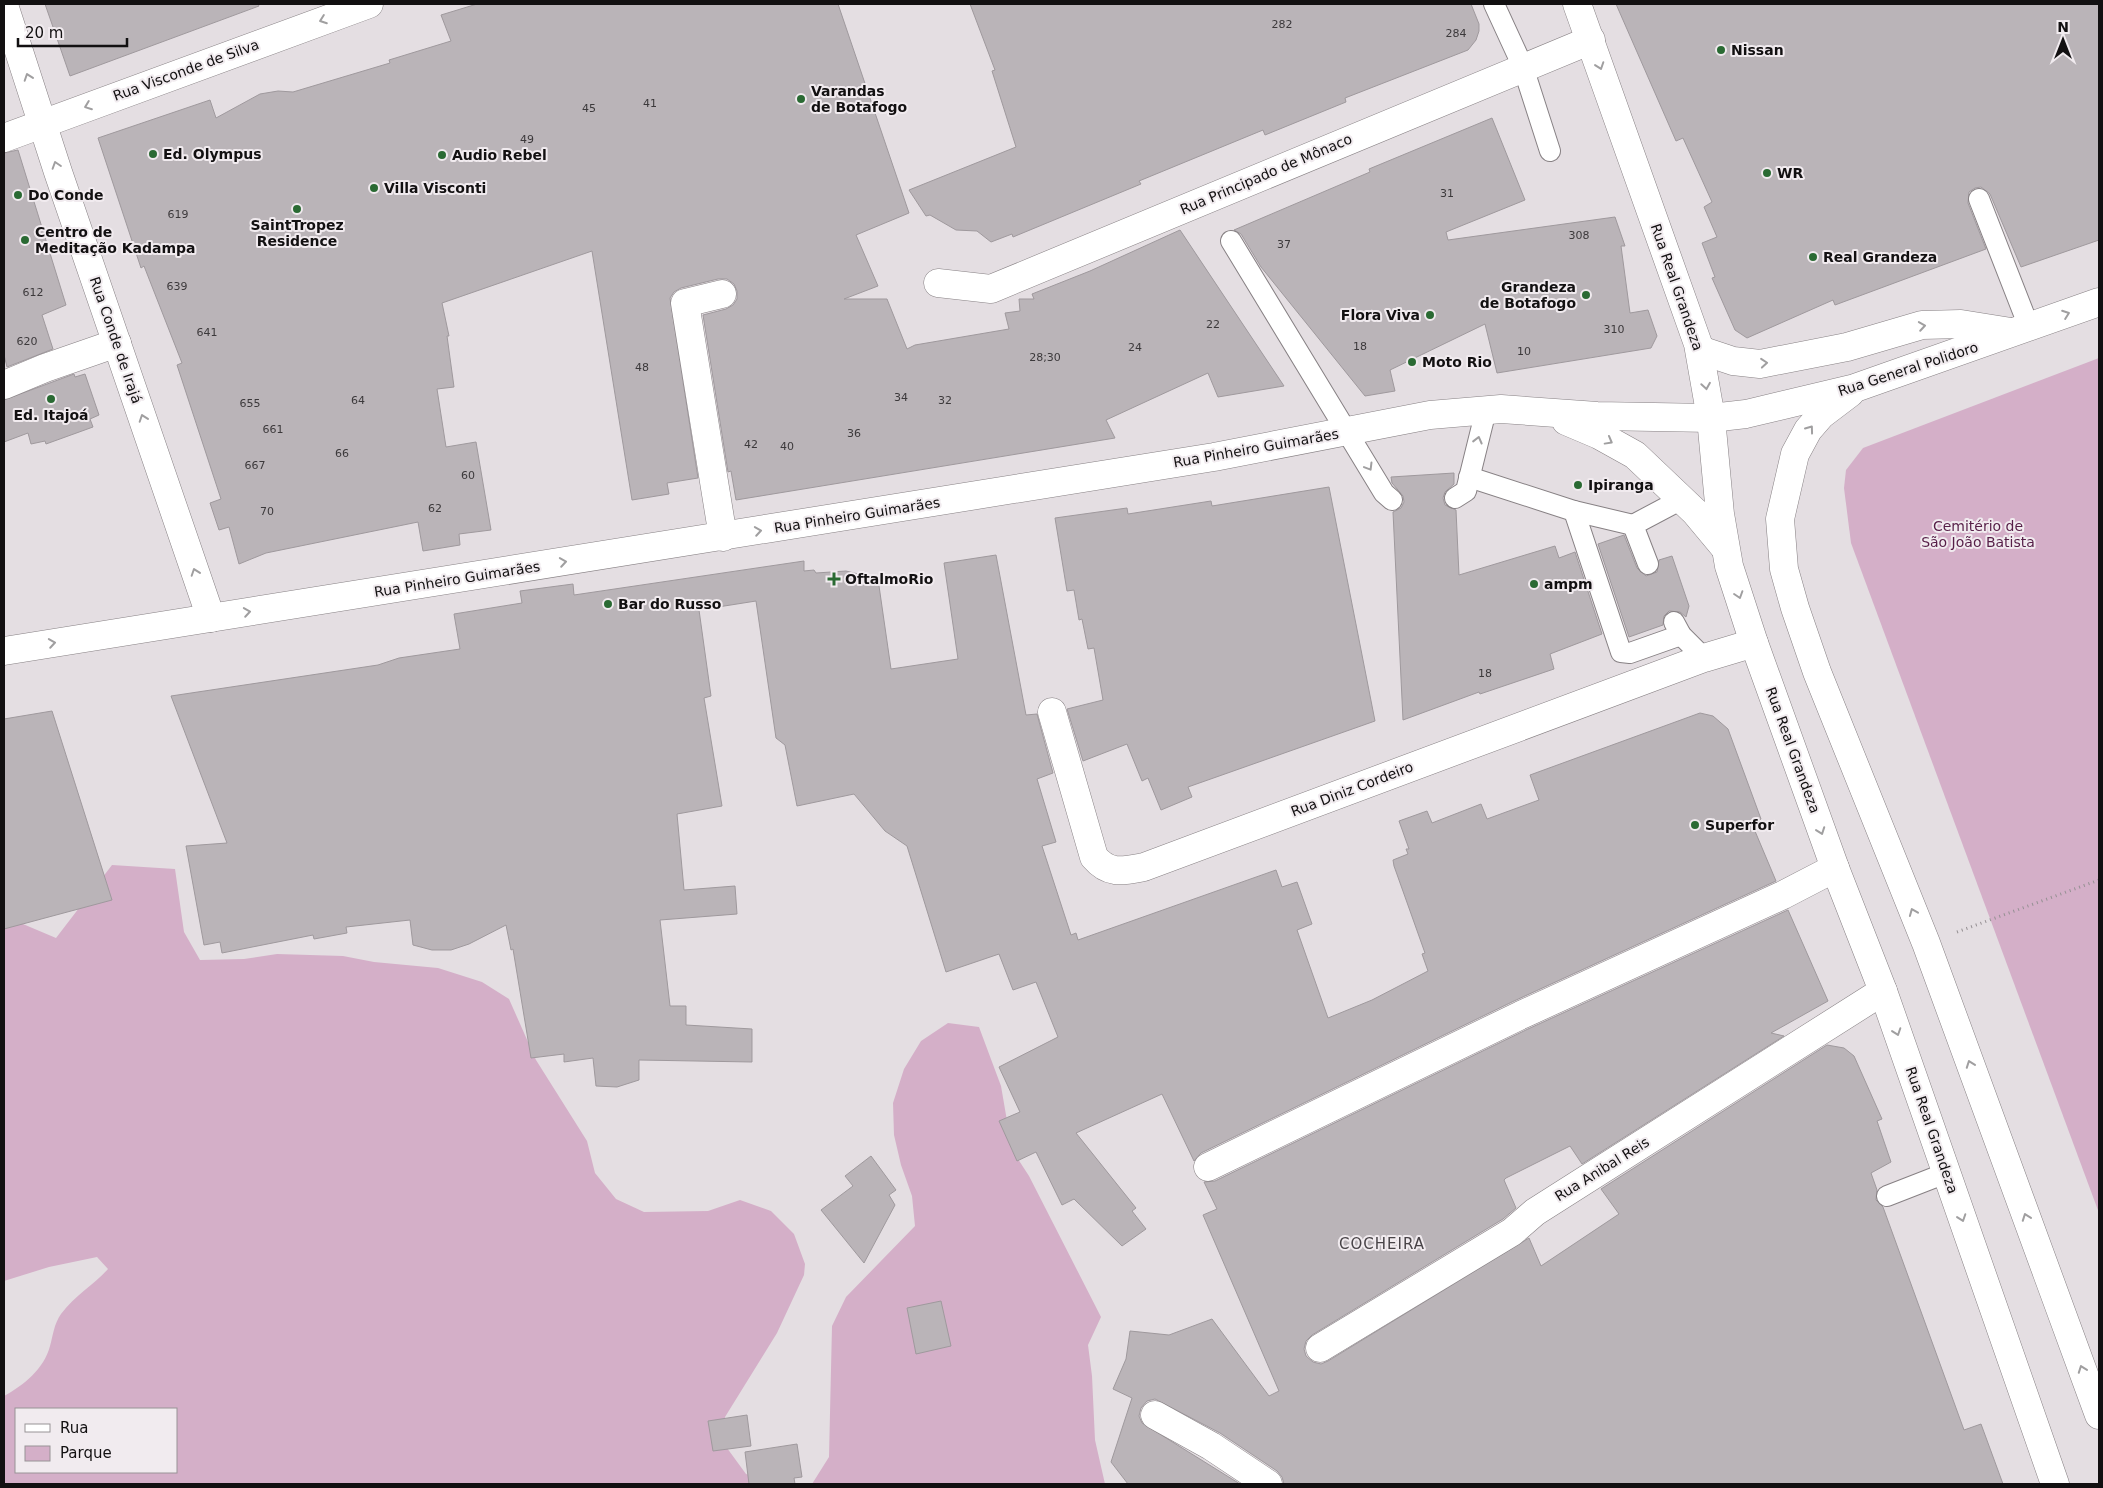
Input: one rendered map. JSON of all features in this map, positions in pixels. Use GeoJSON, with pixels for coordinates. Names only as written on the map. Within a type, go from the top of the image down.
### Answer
{"type":"FeatureCollection","features":[{"type":"Feature","properties":{"kind":"main road","name":"Rua Visconde de Silva"},"geometry":{"type":"LineString","coordinates":[[4,138],[369,4]]}},
{"type":"Feature","properties":{"kind":"main road","name":"Rua Real Grandeza"},"geometry":{"type":"LineString","coordinates":[[1577,4],[1700,350],[1711,418],[1714,465],[1725,548],[1754,643],[1835,868],[1883,991],[2055,1484]]}},
{"type":"Feature","properties":{"kind":"main road","name":"Rua Conde de Irajá"},"geometry":{"type":"LineString","coordinates":[[4,5],[211,618]]}},
{"type":"Feature","properties":{"kind":"main road","name":"Rua Principado de Mônaco"},"geometry":{"type":"LineString","coordinates":[[938,283],[992,289],[1591,40]]}},
{"type":"Feature","properties":{"kind":"main road"},"geometry":{"type":"LineString","coordinates":[[722,294],[685,303],[723,537]]}},
{"type":"Feature","properties":{"kind":"main road","name":"Rua General Polidoro"},"geometry":{"type":"LineString","coordinates":[[1711,418],[1746,414],[1855,388],[2099,302]]}},
{"type":"Feature","properties":{"kind":"main road"},"geometry":{"type":"LineString","coordinates":[[1700,350],[1733,361],[1760,364],[1847,347],[1922,325],[1962,324],[2022,330]]}},
{"type":"Feature","properties":{"kind":"main road"},"geometry":{"type":"LineString","coordinates":[[4,385],[45,368],[118,343]]}},
{"type":"Feature","properties":{"kind":"main road"},"geometry":{"type":"LineString","coordinates":[[1855,388],[1821,415],[1808,430],[1795,454],[1780,519],[1781,546],[1794,608],[1817,672],[1926,943],[2099,1415]]}},
{"type":"Feature","properties":{"kind":"main road","name":"Rua Pinheiro Guimarães"},"geometry":{"type":"LineString","coordinates":[[4,651],[1214,457],[1430,415],[1486,410],[1520,410],[1549,414],[1711,418]]}},
{"type":"Feature","properties":{"kind":"main road"},"geometry":{"type":"LineString","coordinates":[[1549,414],[1599,435],[1635,455],[1682,499],[1725,548]]}},
{"type":"Feature","properties":{"kind":"main road","name":"Rua Diniz Cordeiro"},"geometry":{"type":"LineString","coordinates":[[1052,712],[1094,857],[1102,866],[1114,871],[1127,871],[1144,867],[1704,658],[1754,643]]}},
{"type":"Feature","properties":{"kind":"main road"},"geometry":{"type":"LineString","coordinates":[[1208,1167],[1521,1015],[1783,895],[1835,868]]}},
{"type":"Feature","properties":{"kind":"main road","name":"Rua Anibal Reis"},"geometry":{"type":"LineString","coordinates":[[1320,1348],[1512,1232],[1535,1212],[1883,991]]}},
{"type":"Feature","properties":{"kind":"main road"},"geometry":{"type":"LineString","coordinates":[[1154,1414],[1211,1446],[1268,1484]]}},
{"type":"Feature","properties":{"kind":"lane"},"geometry":{"type":"LineString","coordinates":[[1494,4],[1523,67],[1550,151]]}},
{"type":"Feature","properties":{"kind":"lane"},"geometry":{"type":"LineString","coordinates":[[1979,199],[2022,330]]}},
{"type":"Feature","properties":{"kind":"lane"},"geometry":{"type":"LineString","coordinates":[[1231,241],[1384,493],[1392,500]]}},
{"type":"Feature","properties":{"kind":"lane"},"geometry":{"type":"LineString","coordinates":[[1455,498],[1466,491],[1486,410]]}},
{"type":"Feature","properties":{"kind":"lane"},"geometry":{"type":"LineString","coordinates":[[1469,477],[1574,511],[1632,525],[1682,499]]}},
{"type":"Feature","properties":{"kind":"lane"},"geometry":{"type":"LineString","coordinates":[[1574,511],[1621,652],[1630,653],[1678,628],[1704,658]]}},
{"type":"Feature","properties":{"kind":"lane"},"geometry":{"type":"LineString","coordinates":[[1632,525],[1648,564]]}},
{"type":"Feature","properties":{"kind":"lane"},"geometry":{"type":"LineString","coordinates":[[1887,1196],[1946,1173]]}},
{"type":"Feature","properties":{"kind":"path"},"geometry":{"type":"LineString","coordinates":[[1926,943],[2099,880]]}},
{"type":"Feature","properties":{"kind":"green space","name":"Cemitério de São João Batista"},"geometry":{"type":"Polygon","coordinates":[[[2099,358],[2099,1213],[1851,543],[1844,488],[1846,470],[1863,448],[2099,358]]]}},
{"type":"Feature","properties":{"kind":"green space"},"geometry":{"type":"Polygon","coordinates":[[[112,865],[175,869],[184,932],[200,960],[244,959],[277,954],[343,956],[374,962],[438,968],[482,982],[509,999],[536,1060],[587,1141],[595,1173],[616,1199],[644,1212],[708,1211],[740,1200],[771,1211],[794,1234],[805,1264],[804,1275],[777,1333],[725,1417],[727,1448],[746,1474],[779,1484],[4,1484],[4,1396],[19,1387],[38,1369],[47,1354],[55,1326],[61,1314],[72,1301],[108,1269],[97,1257],[49,1267],[4,1281],[4,916],[56,938],[112,865]]]}},
{"type":"Feature","properties":{"kind":"green space"},"geometry":{"type":"Polygon","coordinates":[[[948,1023],[979,1027],[1001,1086],[1012,1150],[1029,1176],[1101,1317],[1088,1345],[1092,1376],[1095,1440],[1105,1484],[812,1484],[829,1457],[832,1326],[846,1297],[915,1226],[912,1196],[901,1165],[894,1135],[893,1103],[904,1069],[921,1041],[948,1023]]]}},
{"type":"Feature","properties":{"kind":"building"},"geometry":{"type":"Polygon","coordinates":[[[45,4],[258,4],[259,6],[70,76],[45,4]]]}},
{"type":"Feature","properties":{"kind":"building"},"geometry":{"type":"Polygon","coordinates":[[[477,4],[838,4],[909,213],[856,235],[878,286],[844,299],[887,299],[907,349],[915,345],[1009,329],[1005,313],[1020,311],[1019,299],[1034,299],[1032,294],[1090,271],[1180,230],[1284,386],[1218,397],[1208,373],[1106,420],[1115,438],[736,500],[731,471],[728,472],[703,315],[726,309],[733,305],[737,299],[737,291],[734,284],[727,279],[718,279],[681,288],[674,292],[670,298],[698,478],[667,483],[669,494],[632,500],[592,251],[442,303],[449,336],[447,336],[454,387],[437,389],[446,447],[476,442],[491,530],[459,534],[460,545],[423,551],[418,522],[266,553],[239,564],[229,527],[219,530],[210,503],[221,499],[177,365],[182,363],[144,266],[141,268],[98,138],[210,100],[216,118],[260,94],[278,91],[293,92],[390,63],[389,60],[451,41],[441,15],[477,4]]]}},
{"type":"Feature","properties":{"kind":"building"},"geometry":{"type":"Polygon","coordinates":[[[970,4],[1471,4],[1479,24],[1479,31],[1476,40],[1468,50],[1345,98],[1346,102],[1265,135],[1263,130],[1139,181],[1141,184],[1013,237],[1012,234],[991,242],[977,231],[956,230],[930,215],[926,216],[909,190],[1016,147],[992,71],[995,70],[970,4]]]}},
{"type":"Feature","properties":{"kind":"building"},"geometry":{"type":"Polygon","coordinates":[[[1616,4],[2099,4],[2099,240],[2021,267],[1990,194],[1981,187],[1975,188],[1969,192],[1968,203],[1986,249],[1835,305],[1833,300],[1747,338],[1735,330],[1712,278],[1715,277],[1702,243],[1717,237],[1704,207],[1712,202],[1683,138],[1676,141],[1616,4]]]}},
{"type":"Feature","properties":{"kind":"building"},"geometry":{"type":"Polygon","coordinates":[[[1492,118],[1525,200],[1446,232],[1448,240],[1615,217],[1625,246],[1621,246],[1630,313],[1648,310],[1657,336],[1651,348],[1497,373],[1485,324],[1390,370],[1395,391],[1365,396],[1261,267],[1241,234],[1234,230],[1370,172],[1369,169],[1492,118]]]}},
{"type":"Feature","properties":{"kind":"building"},"geometry":{"type":"Polygon","coordinates":[[[18,150],[66,305],[42,315],[53,349],[7,367],[4,355],[4,153],[18,150]]]}},
{"type":"Feature","properties":{"kind":"building","name":"Ed. Itajoá"},"geometry":{"type":"Polygon","coordinates":[[[74,374],[75,377],[85,374],[99,415],[90,419],[93,427],[46,444],[45,441],[31,444],[28,433],[4,442],[4,400],[74,374]]]}},
{"type":"Feature","properties":{"kind":"building"},"geometry":{"type":"Polygon","coordinates":[[[1454,473],[1454,484],[1445,492],[1443,498],[1445,505],[1456,510],[1459,575],[1555,546],[1559,558],[1575,552],[1602,634],[1550,654],[1554,669],[1480,694],[1479,692],[1403,720],[1393,512],[1401,508],[1404,502],[1403,496],[1392,483],[1391,477],[1454,473]]]}},
{"type":"Feature","properties":{"kind":"building"},"geometry":{"type":"Polygon","coordinates":[[[1329,487],[1375,721],[1188,787],[1192,797],[1161,810],[1148,778],[1142,781],[1127,744],[1083,761],[1067,709],[1103,700],[1094,648],[1088,649],[1082,619],[1079,620],[1074,590],[1067,591],[1055,518],[1127,508],[1128,514],[1211,501],[1212,506],[1329,487]]]}},
{"type":"Feature","properties":{"kind":"building"},"geometry":{"type":"Polygon","coordinates":[[[1624,535],[1637,568],[1646,576],[1657,572],[1659,560],[1672,556],[1689,606],[1686,617],[1680,612],[1669,611],[1664,616],[1663,625],[1629,637],[1598,544],[1624,535]]]}},
{"type":"Feature","properties":{"kind":"building"},"geometry":{"type":"Polygon","coordinates":[[[996,555],[1026,715],[1037,714],[1053,773],[1037,779],[1056,842],[1042,846],[1071,935],[1076,933],[1078,940],[1276,870],[1282,887],[1297,882],[1312,924],[1297,930],[1328,1018],[1372,1000],[1428,971],[1422,954],[1425,953],[1394,866],[1393,860],[1408,854],[1406,849],[1409,849],[1399,821],[1427,811],[1432,823],[1481,804],[1487,819],[1539,800],[1530,775],[1700,713],[1713,716],[1728,729],[1761,819],[1752,824],[1776,881],[1514,1001],[1201,1153],[1194,1161],[1162,1094],[1076,1133],[1136,1208],[1132,1211],[1146,1229],[1122,1246],[1074,1199],[1062,1205],[1036,1152],[1017,1161],[999,1121],[1020,1112],[999,1067],[1058,1037],[1036,982],[1013,990],[999,954],[946,972],[907,846],[885,831],[854,794],[797,806],[785,745],[776,738],[756,601],[699,610],[711,696],[704,698],[722,806],[677,814],[684,890],[735,886],[737,914],[660,920],[670,1006],[686,1006],[686,1025],[752,1029],[752,1062],[639,1060],[639,1080],[617,1087],[596,1086],[593,1058],[564,1062],[564,1054],[531,1058],[513,949],[511,950],[506,925],[469,944],[451,950],[432,950],[413,945],[410,920],[346,927],[347,933],[314,939],[313,935],[222,953],[220,942],[204,945],[186,846],[227,843],[171,696],[378,665],[399,658],[460,649],[454,614],[522,603],[520,591],[573,584],[574,595],[804,561],[804,571],[814,570],[816,573],[846,571],[878,579],[891,669],[958,659],[944,563],[996,555]]]}},
{"type":"Feature","properties":{"kind":"building"},"geometry":{"type":"Polygon","coordinates":[[[52,711],[112,900],[4,929],[4,719],[52,711]]]}},
{"type":"Feature","properties":{"kind":"building"},"geometry":{"type":"Polygon","coordinates":[[[1788,910],[1828,1001],[1771,1033],[1784,1036],[1582,1164],[1570,1146],[1506,1178],[1504,1180],[1516,1208],[1503,1219],[1312,1335],[1306,1341],[1304,1349],[1306,1356],[1313,1362],[1321,1364],[1328,1361],[1529,1238],[1541,1266],[1619,1214],[1601,1189],[1827,1045],[1844,1048],[1854,1056],[1882,1119],[1877,1121],[1891,1162],[1871,1173],[1877,1190],[1876,1200],[1883,1207],[1964,1430],[1981,1424],[2003,1484],[1284,1484],[1282,1477],[1277,1471],[1220,1433],[1155,1399],[1147,1401],[1141,1408],[1139,1416],[1142,1423],[1240,1484],[1128,1484],[1111,1462],[1132,1398],[1113,1389],[1126,1359],[1130,1331],[1169,1335],[1212,1319],[1269,1396],[1279,1391],[1203,1215],[1217,1209],[1204,1182],[1215,1181],[1528,1029],[1788,910]]]}},
{"type":"Feature","properties":{"kind":"building"},"geometry":{"type":"Polygon","coordinates":[[[871,1156],[896,1190],[889,1195],[895,1205],[864,1263],[821,1210],[853,1186],[845,1176],[871,1156]]]}},
{"type":"Feature","properties":{"kind":"building"},"geometry":{"type":"Polygon","coordinates":[[[941,1301],[951,1346],[916,1354],[907,1308],[941,1301]]]}},
{"type":"Feature","properties":{"kind":"building"},"geometry":{"type":"Polygon","coordinates":[[[747,1415],[751,1446],[713,1451],[708,1421],[747,1415]]]}},
{"type":"Feature","properties":{"kind":"building"},"geometry":{"type":"Polygon","coordinates":[[[797,1444],[802,1477],[794,1478],[795,1484],[749,1484],[745,1452],[797,1444]]]}},
{"type":"Feature","properties":{"kind":"place","name":"Nissan"},"geometry":{"type":"Point","coordinates":[1721,50]}},
{"type":"Feature","properties":{"kind":"place","name":"Varandas de Botafogo"},"geometry":{"type":"Point","coordinates":[801,99]}},
{"type":"Feature","properties":{"kind":"place","name":"Ed. Olympus"},"geometry":{"type":"Point","coordinates":[153,154]}},
{"type":"Feature","properties":{"kind":"place","name":"Audio Rebel"},"geometry":{"type":"Point","coordinates":[442,155]}},
{"type":"Feature","properties":{"kind":"place","name":"WR"},"geometry":{"type":"Point","coordinates":[1767,173]}},
{"type":"Feature","properties":{"kind":"place","name":"Villa Visconti"},"geometry":{"type":"Point","coordinates":[374,188]}},
{"type":"Feature","properties":{"kind":"place","name":"Do Conde"},"geometry":{"type":"Point","coordinates":[18,195]}},
{"type":"Feature","properties":{"kind":"place","name":"SaintTropez Residence"},"geometry":{"type":"Point","coordinates":[297,209]}},
{"type":"Feature","properties":{"kind":"place","name":"Centro de Meditação Kadampa"},"geometry":{"type":"Point","coordinates":[25,240]}},
{"type":"Feature","properties":{"kind":"place","name":"Real Grandeza"},"geometry":{"type":"Point","coordinates":[1813,257]}},
{"type":"Feature","properties":{"kind":"place","name":"Grandeza de Botafogo"},"geometry":{"type":"Point","coordinates":[1586,295]}},
{"type":"Feature","properties":{"kind":"place","name":"Flora Viva"},"geometry":{"type":"Point","coordinates":[1430,315]}},
{"type":"Feature","properties":{"kind":"place","name":"Moto Rio"},"geometry":{"type":"Point","coordinates":[1412,362]}},
{"type":"Feature","properties":{"kind":"place","name":"Ed. Itajoá"},"geometry":{"type":"Point","coordinates":[51,399]}},
{"type":"Feature","properties":{"kind":"place","name":"Ipiranga"},"geometry":{"type":"Point","coordinates":[1578,485]}},
{"type":"Feature","properties":{"kind":"place","name":"OftalmoRio"},"geometry":{"type":"Point","coordinates":[834,579]}},
{"type":"Feature","properties":{"kind":"place","name":"ampm"},"geometry":{"type":"Point","coordinates":[1534,584]}},
{"type":"Feature","properties":{"kind":"place","name":"Bar do Russo"},"geometry":{"type":"Point","coordinates":[608,604]}},
{"type":"Feature","properties":{"kind":"place","name":"Superfor"},"geometry":{"type":"Point","coordinates":[1695,825]}},
{"type":"Feature","properties":{"kind":"district","name":"COCHEIRA"},"geometry":{"type":"Point","coordinates":[1382,1244]}}]}
